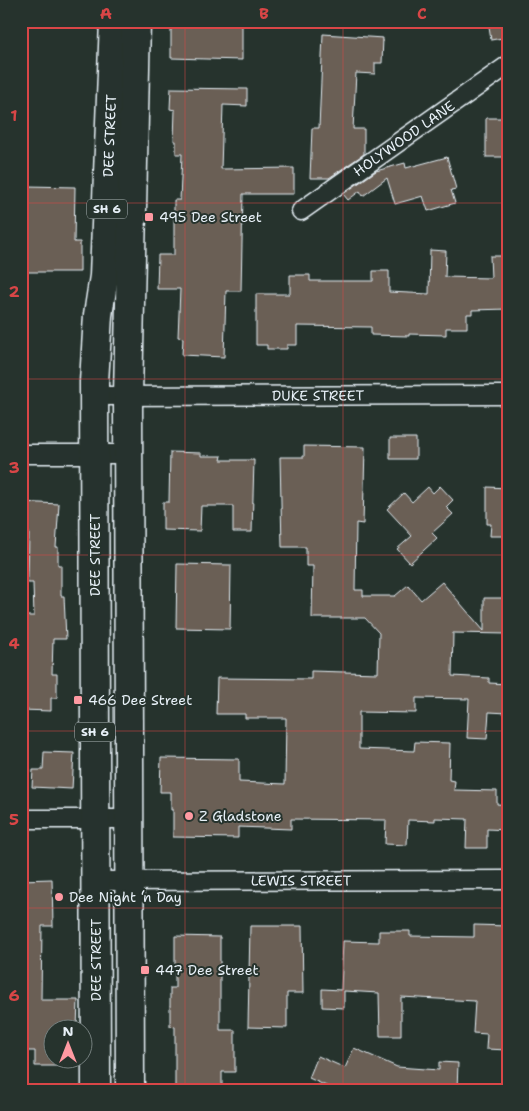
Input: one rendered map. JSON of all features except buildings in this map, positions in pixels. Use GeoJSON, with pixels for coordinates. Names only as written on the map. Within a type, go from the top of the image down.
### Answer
{"type":"FeatureCollection","features":[{"type":"Feature","properties":{"kind":"main road","name":"DEE STREET"},"geometry":{"type":"LineString","coordinates":[[96,1090],[94,396],[98,315],[104,276],[114,21]]}},
{"type":"Feature","properties":{"kind":"main road","name":"DEE STREET"},"geometry":{"type":"LineString","coordinates":[[130,1090],[128,396],[136,21]]}},
{"type":"Feature","properties":{"kind":"street","name":"HOLYWOOD LANE"},"geometry":{"type":"LineString","coordinates":[[301,211],[508,65]]}},
{"type":"Feature","properties":{"kind":"street","name":"DUKE STREET"},"geometry":{"type":"LineString","coordinates":[[94,396],[508,395]]}},
{"type":"Feature","properties":{"kind":"street"},"geometry":{"type":"LineString","coordinates":[[21,454],[128,454]]}},
{"type":"Feature","properties":{"kind":"street"},"geometry":{"type":"LineString","coordinates":[[21,819],[129,819]]}},
{"type":"Feature","properties":{"kind":"street","name":"LEWIS STREET"},"geometry":{"type":"LineString","coordinates":[[95,881],[508,880]]}},
{"type":"Feature","properties":{"kind":"place","name":"495 Dee Street"},"geometry":{"type":"Point","coordinates":[149,217]}},
{"type":"Feature","properties":{"kind":"place","name":"466 Dee Street"},"geometry":{"type":"Point","coordinates":[78,700]}},
{"type":"Feature","properties":{"kind":"place","name":"Z Gladstone"},"geometry":{"type":"Point","coordinates":[189,816]}},
{"type":"Feature","properties":{"kind":"place","name":"Dee Night ‘n Day"},"geometry":{"type":"Point","coordinates":[59,897]}},
{"type":"Feature","properties":{"kind":"place","name":"447 Dee Street"},"geometry":{"type":"Point","coordinates":[145,970]}}]}
